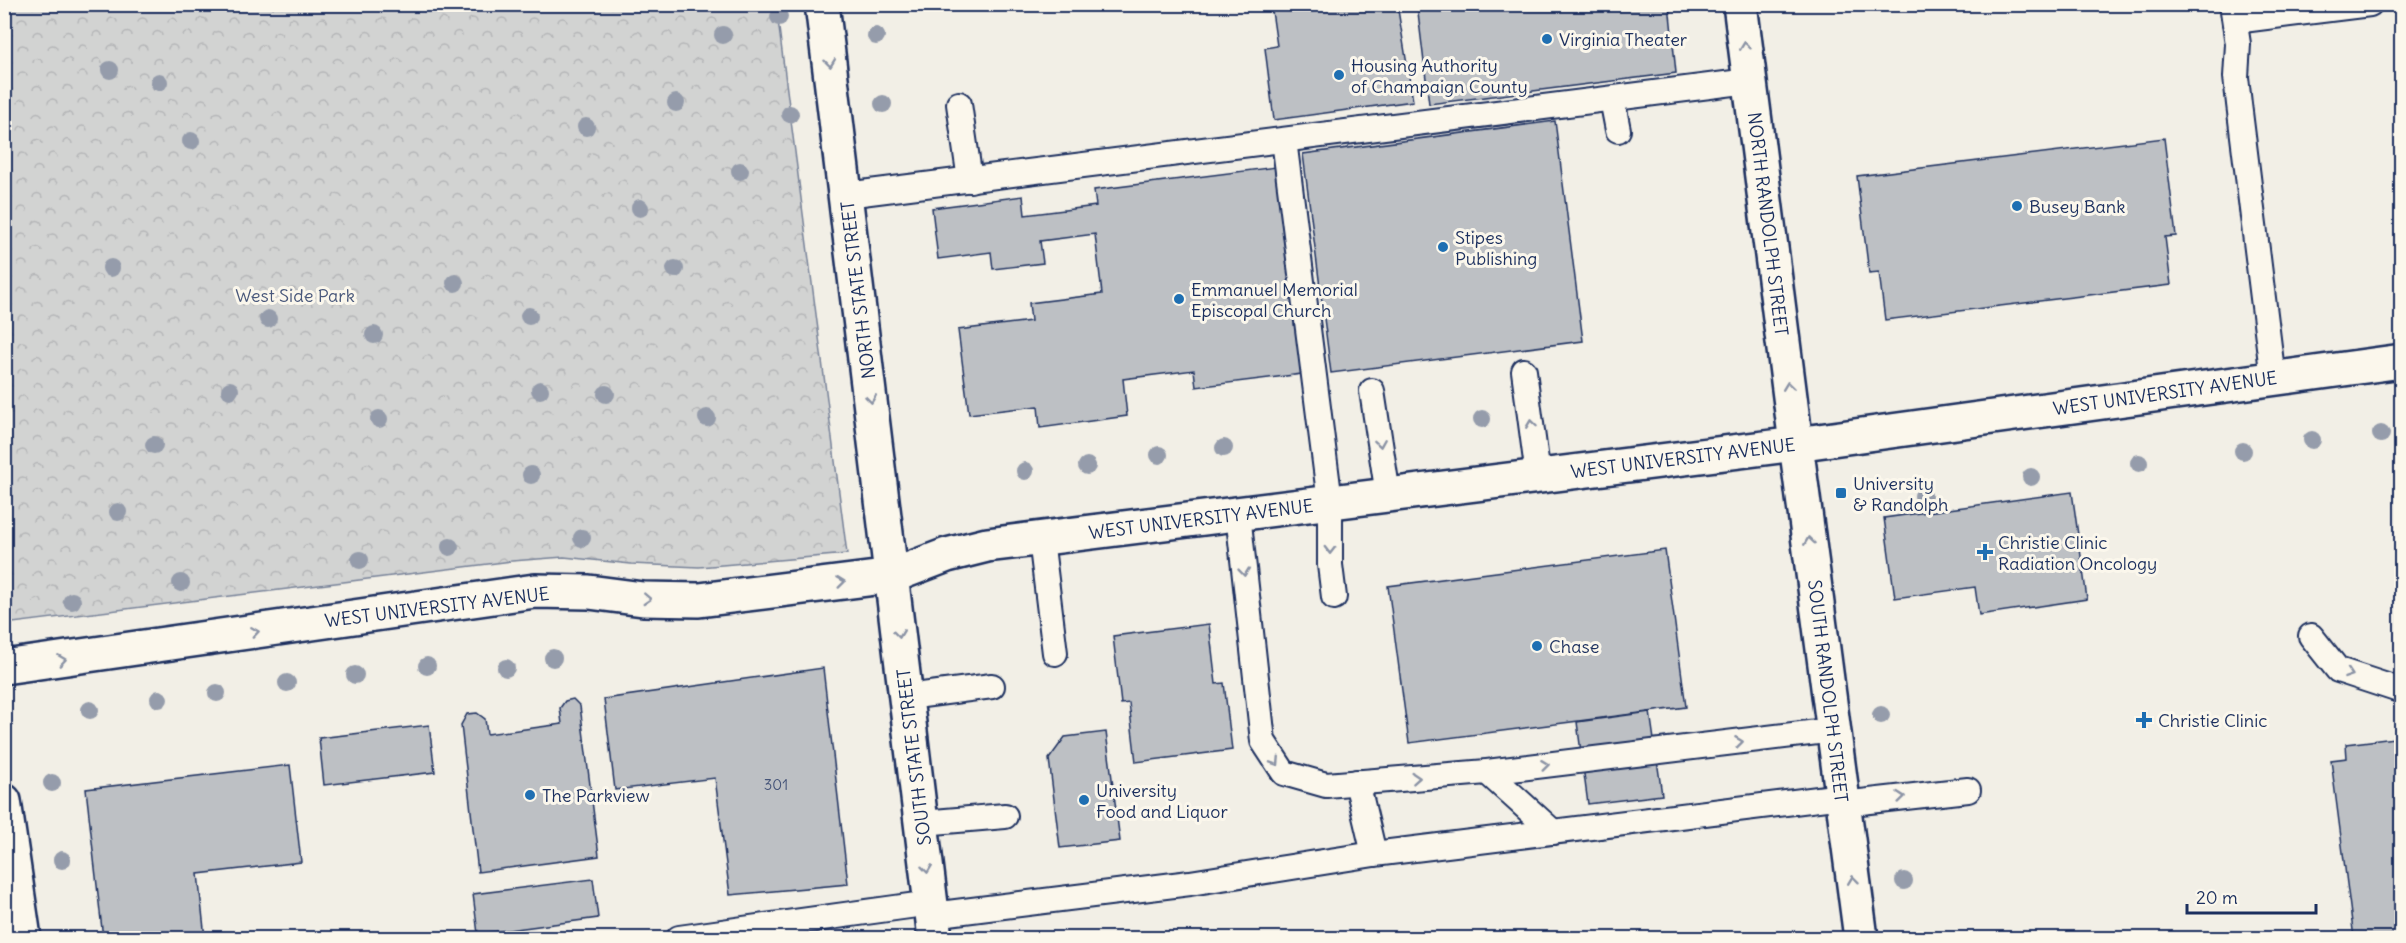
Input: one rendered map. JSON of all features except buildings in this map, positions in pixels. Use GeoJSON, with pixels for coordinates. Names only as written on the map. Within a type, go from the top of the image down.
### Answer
{"type":"FeatureCollection","features":[{"type":"Feature","properties":{"kind":"main road","name":"NORTH STATE STREET"},"geometry":{"type":"LineString","coordinates":[[822,4],[892,576]]}},
{"type":"Feature","properties":{"kind":"main road","name":"NORTH RANDOLPH STREET"},"geometry":{"type":"LineString","coordinates":[[1740,4],[1796,444]]}},
{"type":"Feature","properties":{"kind":"main road","name":"WEST UNIVERSITY AVENUE"},"geometry":{"type":"LineString","coordinates":[[4,667],[535,591],[589,592],[643,599],[699,600],[892,576],[947,555],[987,545],[1796,444],[2402,361]]}},
{"type":"Feature","properties":{"kind":"main road","name":"SOUTH RANDOLPH STREET"},"geometry":{"type":"LineString","coordinates":[[1796,444],[1861,939]]}},
{"type":"Feature","properties":{"kind":"main road","name":"SOUTH STATE STREET"},"geometry":{"type":"LineString","coordinates":[[892,576],[933,919]]}},
{"type":"Feature","properties":{"kind":"main road"},"geometry":{"type":"LineString","coordinates":[[4,801],[24,939]]}},
{"type":"Feature","properties":{"kind":"lane"},"geometry":{"type":"LineString","coordinates":[[2273,379],[2236,77],[2238,44],[2234,13],[2370,4]]}},
{"type":"Feature","properties":{"kind":"lane"},"geometry":{"type":"LineString","coordinates":[[846,195],[1749,81]]}},
{"type":"Feature","properties":{"kind":"lane"},"geometry":{"type":"LineString","coordinates":[[1612,99],[1618,130]]}},
{"type":"Feature","properties":{"kind":"lane"},"geometry":{"type":"LineString","coordinates":[[959,104],[969,180]]}},
{"type":"Feature","properties":{"kind":"lane"},"geometry":{"type":"LineString","coordinates":[[1284,140],[1330,502],[1330,565],[1334,597]]}},
{"type":"Feature","properties":{"kind":"lane"},"geometry":{"type":"LineString","coordinates":[[1524,371],[1538,476]]}},
{"type":"Feature","properties":{"kind":"lane"},"geometry":{"type":"LineString","coordinates":[[1372,391],[1388,495]]}},
{"type":"Feature","properties":{"kind":"lane"},"geometry":{"type":"LineString","coordinates":[[1238,514],[1263,741],[1284,773],[1326,785],[1487,772],[1834,730]]}},
{"type":"Feature","properties":{"kind":"lane"},"geometry":{"type":"LineString","coordinates":[[1041,539],[1055,653]]}},
{"type":"Feature","properties":{"kind":"lane"},"geometry":{"type":"LineString","coordinates":[[2311,636],[2338,670],[2402,691]]}},
{"type":"Feature","properties":{"kind":"lane"},"geometry":{"type":"LineString","coordinates":[[907,697],[992,686]]}},
{"type":"Feature","properties":{"kind":"lane"},"geometry":{"type":"LineString","coordinates":[[1487,772],[1553,832]]}},
{"type":"Feature","properties":{"kind":"lane"},"geometry":{"type":"LineString","coordinates":[[1358,782],[1374,854]]}},
{"type":"Feature","properties":{"kind":"lane"},"geometry":{"type":"LineString","coordinates":[[679,939],[933,919],[1190,883],[1374,854],[1843,800],[1968,790]]}},
{"type":"Feature","properties":{"kind":"lane"},"geometry":{"type":"LineString","coordinates":[[922,823],[1005,816]]}},
{"type":"Feature","properties":{"kind":"green space","name":"West Side Park"},"geometry":{"type":"Polygon","coordinates":[[[4,5],[776,5],[847,554],[699,567],[631,564],[564,557],[512,561],[5,624],[4,5]]]}},
{"type":"Feature","properties":{"kind":"place","name":"Virginia Theater"},"geometry":{"type":"Point","coordinates":[1547,39]}},
{"type":"Feature","properties":{"kind":"place","name":"Housing Authority of Champaign County"},"geometry":{"type":"Point","coordinates":[1339,75]}},
{"type":"Feature","properties":{"kind":"place","name":"Busey Bank"},"geometry":{"type":"Point","coordinates":[2017,206]}},
{"type":"Feature","properties":{"kind":"place","name":"Stipes Publishing"},"geometry":{"type":"Point","coordinates":[1443,247]}},
{"type":"Feature","properties":{"kind":"place","name":"Emmanuel Memorial Episcopal Church"},"geometry":{"type":"Point","coordinates":[1179,299]}},
{"type":"Feature","properties":{"kind":"place","name":"University & Randolph"},"geometry":{"type":"Point","coordinates":[1841,493]}},
{"type":"Feature","properties":{"kind":"place","name":"Christie Clinic Radiation Oncology"},"geometry":{"type":"Point","coordinates":[1985,552]}},
{"type":"Feature","properties":{"kind":"place","name":"Chase"},"geometry":{"type":"Point","coordinates":[1537,646]}},
{"type":"Feature","properties":{"kind":"place","name":"Christie Clinic"},"geometry":{"type":"Point","coordinates":[2144,720]}},
{"type":"Feature","properties":{"kind":"place","name":"The Parkview"},"geometry":{"type":"Point","coordinates":[530,795]}},
{"type":"Feature","properties":{"kind":"place","name":"University Food and Liquor"},"geometry":{"type":"Point","coordinates":[1084,800]}}]}
